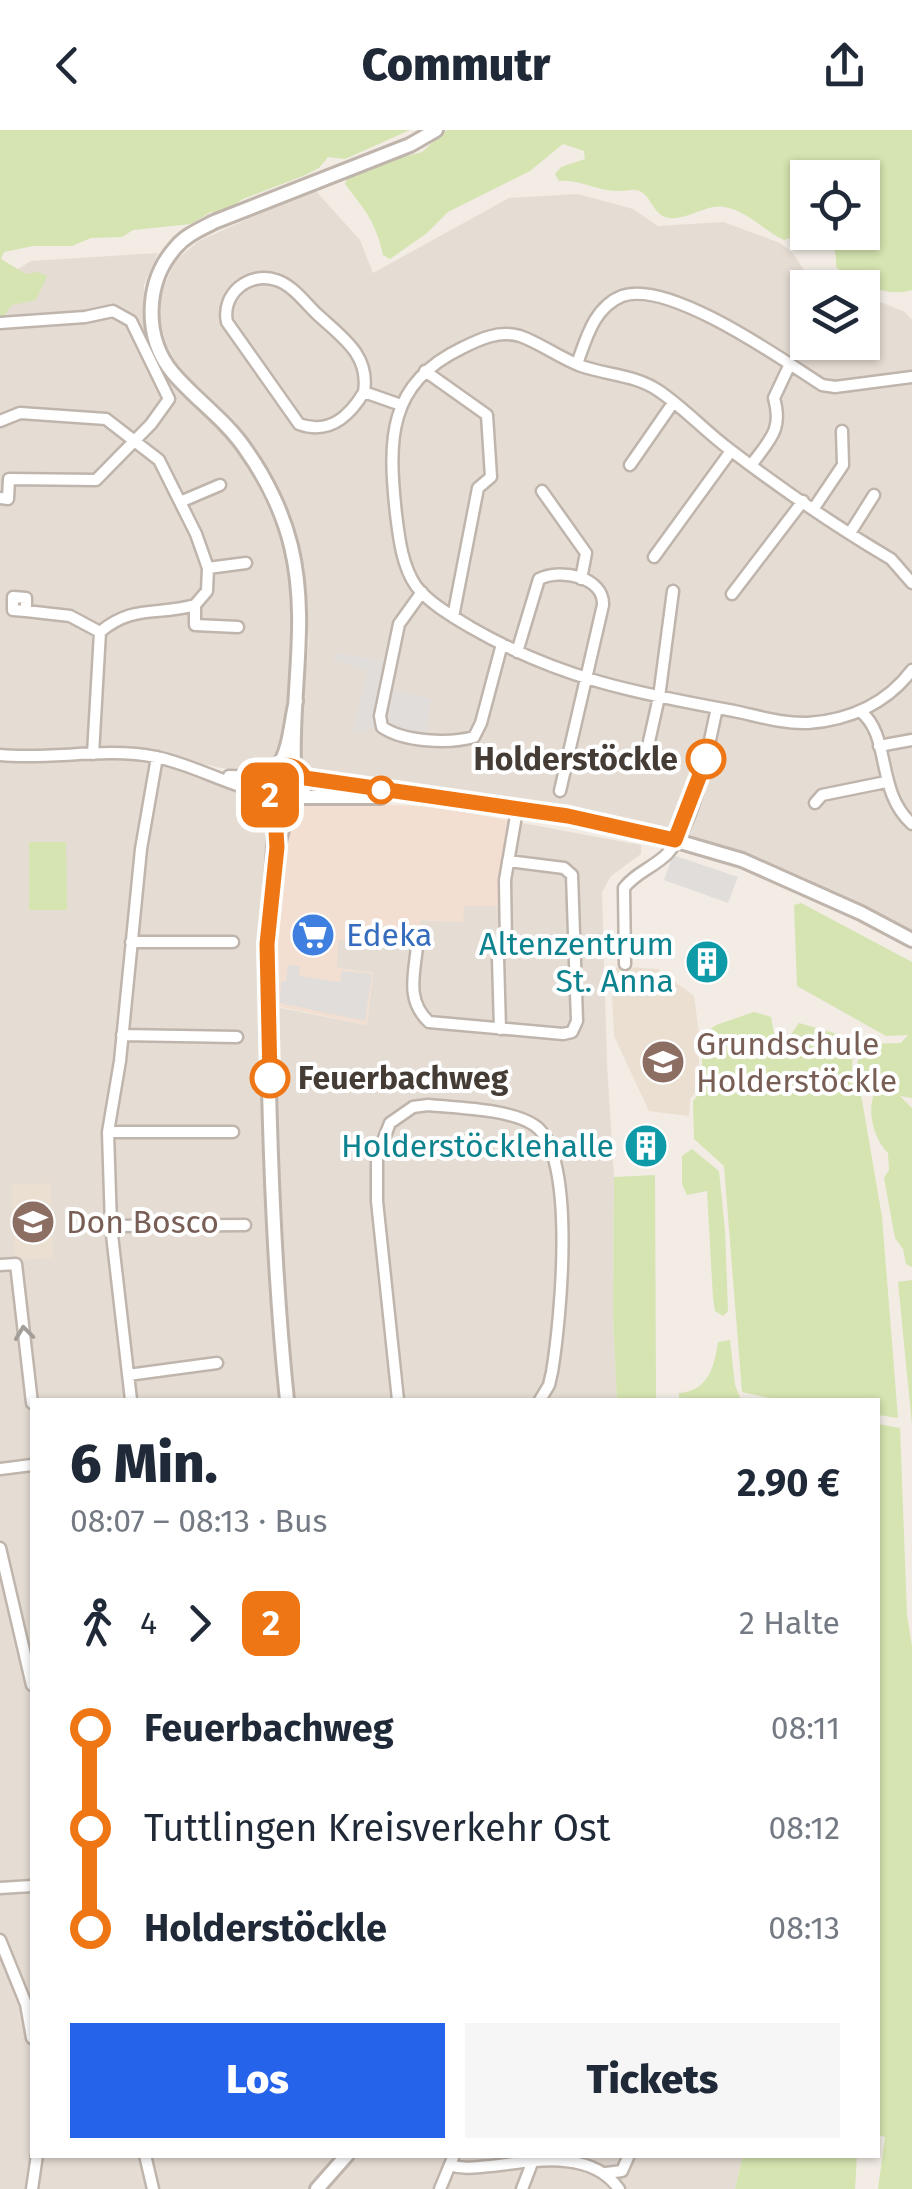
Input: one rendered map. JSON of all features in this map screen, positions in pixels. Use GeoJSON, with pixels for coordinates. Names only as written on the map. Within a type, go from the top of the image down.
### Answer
{"type":"FeatureCollection","features":[{"type":"Feature","properties":{"kind":"street"},"geometry":{"type":"LineString","coordinates":[[436,130],[410,145],[190,235],[168,257],[155,285],[151,316],[164,360],[246,450],[285,527],[300,600],[294,766],[305,778],[616,825],[675,840],[742,860],[862,912],[912,940]]}},
{"type":"Feature","properties":{"kind":"street"},"geometry":{"type":"LineString","coordinates":[[252,279],[278,280],[297,293],[352,346],[364,371],[364,392],[350,412],[333,425],[322,428],[299,424],[227,322],[226,304],[230,296],[252,279]]}},
{"type":"Feature","properties":{"kind":"street"},"geometry":{"type":"LineString","coordinates":[[576,364],[593,324],[606,306],[623,296],[640,294],[664,299],[720,323],[773,350],[829,386],[912,378]]}},
{"type":"Feature","properties":{"kind":"street"},"geometry":{"type":"LineString","coordinates":[[0,323],[113,311],[131,320],[170,400],[96,480],[9,478],[8,499],[0,498]]}},
{"type":"Feature","properties":{"kind":"street"},"geometry":{"type":"LineString","coordinates":[[912,582],[892,558],[731,451],[647,384],[576,364],[525,338],[506,334],[469,344],[425,371],[401,405],[392,437],[397,518],[406,566],[422,592],[453,617],[516,652],[585,679],[660,697],[808,723],[860,711],[891,694],[912,670]]}},
{"type":"Feature","properties":{"kind":"street"},"geometry":{"type":"LineString","coordinates":[[752,464],[776,429],[779,418],[774,398],[790,364]]}},
{"type":"Feature","properties":{"kind":"street"},"geometry":{"type":"LineString","coordinates":[[425,371],[486,416],[491,477],[478,488],[453,617]]}},
{"type":"Feature","properties":{"kind":"street"},"geometry":{"type":"LineString","coordinates":[[364,392],[401,405]]}},
{"type":"Feature","properties":{"kind":"street"},"geometry":{"type":"LineString","coordinates":[[630,465],[673,403]]}},
{"type":"Feature","properties":{"kind":"street"},"geometry":{"type":"LineString","coordinates":[[0,421],[20,412],[106,419],[159,460],[208,568],[207,591],[195,605],[134,612],[100,632],[93,754]]}},
{"type":"Feature","properties":{"kind":"street"},"geometry":{"type":"LineString","coordinates":[[814,508],[844,465],[842,430]]}},
{"type":"Feature","properties":{"kind":"street"},"geometry":{"type":"LineString","coordinates":[[654,558],[731,451]]}},
{"type":"Feature","properties":{"kind":"street"},"geometry":{"type":"LineString","coordinates":[[180,502],[220,484]]}},
{"type":"Feature","properties":{"kind":"street"},"geometry":{"type":"LineString","coordinates":[[542,491],[586,552],[582,579]]}},
{"type":"Feature","properties":{"kind":"street"},"geometry":{"type":"LineString","coordinates":[[850,533],[874,495]]}},
{"type":"Feature","properties":{"kind":"street"},"geometry":{"type":"LineString","coordinates":[[732,594],[803,501]]}},
{"type":"Feature","properties":{"kind":"street"},"geometry":{"type":"LineString","coordinates":[[208,568],[246,563]]}},
{"type":"Feature","properties":{"kind":"street"},"geometry":{"type":"LineString","coordinates":[[516,652],[539,579],[560,574],[595,584],[603,595],[560,790]]}},
{"type":"Feature","properties":{"kind":"street"},"geometry":{"type":"LineString","coordinates":[[644,764],[660,697],[673,591]]}},
{"type":"Feature","properties":{"kind":"street"},"geometry":{"type":"LineString","coordinates":[[422,592],[400,624],[390,668],[380,716],[382,727],[392,734],[457,742],[474,737],[502,644]]}},
{"type":"Feature","properties":{"kind":"street"},"geometry":{"type":"LineString","coordinates":[[195,605],[196,624],[238,627]]}},
{"type":"Feature","properties":{"kind":"street"},"geometry":{"type":"LineString","coordinates":[[26,611],[70,616],[100,632]]}},
{"type":"Feature","properties":{"kind":"street"},"geometry":{"type":"LineString","coordinates":[[279,842],[268,778],[278,766],[296,701]]}},
{"type":"Feature","properties":{"kind":"street"},"geometry":{"type":"LineString","coordinates":[[625,964],[624,888],[668,852],[675,840],[702,774],[716,708]]}},
{"type":"Feature","properties":{"kind":"street"},"geometry":{"type":"LineString","coordinates":[[860,711],[873,724],[886,782],[896,806],[912,824]]}},
{"type":"Feature","properties":{"kind":"street"},"geometry":{"type":"LineString","coordinates":[[879,746],[912,740]]}},
{"type":"Feature","properties":{"kind":"street"},"geometry":{"type":"LineString","coordinates":[[0,755],[157,757],[217,775],[247,789],[295,800],[428,798]]}},
{"type":"Feature","properties":{"kind":"street"},"geometry":{"type":"LineString","coordinates":[[131,1398],[111,1226],[108,1132],[148,796],[157,757]]}},
{"type":"Feature","properties":{"kind":"street"},"geometry":{"type":"LineString","coordinates":[[278,766],[294,766]]}},
{"type":"Feature","properties":{"kind":"street"},"geometry":{"type":"LineString","coordinates":[[217,775],[268,778]]}},
{"type":"Feature","properties":{"kind":"street"},"geometry":{"type":"LineString","coordinates":[[287,1398],[267,964],[279,842],[305,778]]}},
{"type":"Feature","properties":{"kind":"street"},"geometry":{"type":"LineString","coordinates":[[815,803],[822,795],[886,782]]}},
{"type":"Feature","properties":{"kind":"street"},"geometry":{"type":"LineString","coordinates":[[500,1029],[498,958],[506,946],[505,880],[517,810]]}},
{"type":"Feature","properties":{"kind":"street"},"geometry":{"type":"LineString","coordinates":[[417,947],[412,993],[419,1012],[429,1022],[572,1032],[576,1021],[572,875],[564,868],[508,861]]}},
{"type":"Feature","properties":{"kind":"street"},"geometry":{"type":"LineString","coordinates":[[131,942],[232,942]]}},
{"type":"Feature","properties":{"kind":"street"},"geometry":{"type":"LineString","coordinates":[[122,1036],[237,1037]]}},
{"type":"Feature","properties":{"kind":"street"},"geometry":{"type":"LineString","coordinates":[[398,1398],[377,1201],[376,1156],[390,1123],[413,1107],[428,1105],[524,1120],[542,1131],[554,1152],[562,1222],[562,1279],[552,1372],[541,1398]]}},
{"type":"Feature","properties":{"kind":"street"},"geometry":{"type":"LineString","coordinates":[[108,1132],[234,1132]]}},
{"type":"Feature","properties":{"kind":"street"},"geometry":{"type":"LineString","coordinates":[[111,1226],[245,1225]]}},
{"type":"Feature","properties":{"kind":"street"},"geometry":{"type":"LineString","coordinates":[[0,1265],[16,1264],[32,1398]]}},
{"type":"Feature","properties":{"kind":"street"},"geometry":{"type":"LineString","coordinates":[[128,1375],[217,1363]]}},
{"type":"Feature","properties":{"kind":"street"},"geometry":{"type":"LineString","coordinates":[[0,1469],[30,1465]]}},
{"type":"Feature","properties":{"kind":"street"},"geometry":{"type":"LineString","coordinates":[[0,1548],[30,1676]]}},
{"type":"Feature","properties":{"kind":"street"},"geometry":{"type":"LineString","coordinates":[[0,1888],[30,1886]]}},
{"type":"Feature","properties":{"kind":"street"},"geometry":{"type":"LineString","coordinates":[[0,1940],[26,2004],[30,2027]]}},
{"type":"Feature","properties":{"kind":"street"},"geometry":{"type":"LineString","coordinates":[[32,2189],[36,2158]]}},
{"type":"Feature","properties":{"kind":"street"},"geometry":{"type":"LineString","coordinates":[[145,2158],[153,2189]]}},
{"type":"Feature","properties":{"kind":"street"},"geometry":{"type":"LineString","coordinates":[[317,2189],[344,2158]]}},
{"type":"Feature","properties":{"kind":"street"},"geometry":{"type":"LineString","coordinates":[[440,2189],[452,2160],[468,2168],[574,2162],[605,2173],[622,2171],[628,2158]]}},
{"type":"Feature","properties":{"kind":"street"},"geometry":{"type":"LineString","coordinates":[[522,2189],[532,2162]]}},
{"type":"Feature","properties":{"kind":"street"},"geometry":{"type":"LineString","coordinates":[[605,2173],[620,2189]]}},
{"type":"Feature","properties":{"kind":"shaded area"},"geometry":{"type":"Polygon","coordinates":[[[314,189],[360,240],[373,273],[509,198],[578,194],[633,209],[658,226],[723,222],[780,243],[792,252],[804,270],[790,270],[790,360],[880,360],[880,302],[905,312],[912,320],[912,937],[803,877],[643,822],[560,805],[313,776],[301,766],[297,756],[309,641],[300,550],[284,502],[250,442],[235,421],[179,368],[166,344],[160,321],[161,293],[176,260],[199,241],[314,189]]]}},
{"type":"Feature","properties":{"kind":"shaded area"},"geometry":{"type":"Polygon","coordinates":[[[158,253],[144,285],[147,337],[157,358],[216,424],[251,471],[277,525],[292,584],[293,640],[279,751],[273,762],[259,772],[220,768],[142,748],[0,749],[0,280],[31,261],[158,253]]]}},
{"type":"Feature","properties":{"kind":"shaded area"},"geometry":{"type":"Polygon","coordinates":[[[334,653],[387,661],[383,688],[431,699],[425,736],[368,727],[366,733],[353,731],[368,671],[334,660],[334,653]]]}},
{"type":"Feature","properties":{"kind":"shaded area"},"geometry":{"type":"Polygon","coordinates":[[[120,758],[176,769],[260,794],[270,812],[260,1004],[367,1025],[373,973],[336,968],[338,939],[417,946],[420,920],[462,922],[463,906],[511,821],[641,845],[641,854],[611,876],[602,892],[614,1177],[617,1398],[30,1398],[30,2158],[742,2158],[735,2189],[0,2189],[0,763],[120,758]]]}},
{"type":"Feature","properties":{"kind":"shaded area"},"geometry":{"type":"Polygon","coordinates":[[[305,801],[436,807],[511,821],[505,906],[464,906],[463,922],[421,920],[417,946],[338,940],[337,968],[373,973],[367,1025],[275,1006],[274,948],[290,816],[305,801]]]}},
{"type":"Feature","properties":{"kind":"shaded area"},"geometry":{"type":"Polygon","coordinates":[[[673,855],[738,877],[728,903],[664,880],[673,855]]]}},
{"type":"Feature","properties":{"kind":"shaded area","name":"Edeka"},"geometry":{"type":"Polygon","coordinates":[[[288,965],[300,966],[299,976],[340,982],[342,971],[372,974],[365,1021],[280,1003],[281,982],[286,981],[288,965]]]}},
{"type":"Feature","properties":{"kind":"shaded area","name":"Grundschule Holderstöckle"},"geometry":{"type":"Polygon","coordinates":[[[612,968],[658,969],[694,996],[699,1088],[690,1099],[689,1116],[649,1111],[614,1036],[611,973],[612,968]]]}},
{"type":"Feature","properties":{"kind":"shaded area","name":"Don Bosco"},"geometry":{"type":"Polygon","coordinates":[[[51,1183],[53,1258],[15,1260],[11,1185],[51,1183]]]}},
{"type":"Feature","properties":{"kind":"green space"},"geometry":{"type":"Polygon","coordinates":[[[0,130],[410,130],[345,159],[328,157],[319,168],[303,176],[243,199],[223,212],[211,212],[191,224],[133,230],[122,237],[91,238],[72,246],[33,246],[4,252],[1,259],[26,274],[38,272],[47,276],[36,300],[12,305],[3,317],[0,316],[0,130]]]}},
{"type":"Feature","properties":{"kind":"green space"},"geometry":{"type":"Polygon","coordinates":[[[447,130],[912,130],[912,290],[880,290],[880,270],[836,267],[834,250],[880,250],[880,160],[790,160],[790,238],[784,240],[732,209],[717,207],[670,218],[660,214],[637,190],[612,191],[559,181],[555,174],[561,167],[585,159],[584,151],[563,144],[530,171],[448,212],[427,233],[390,259],[383,255],[373,225],[345,184],[349,172],[422,152],[447,130]]]}},
{"type":"Feature","properties":{"kind":"green space"},"geometry":{"type":"Polygon","coordinates":[[[29,842],[66,842],[67,910],[29,910],[29,842]]]}},
{"type":"Feature","properties":{"kind":"green space"},"geometry":{"type":"Polygon","coordinates":[[[801,903],[912,962],[912,1098],[900,1096],[912,1108],[912,1267],[906,1264],[903,1249],[895,1238],[884,1178],[889,1170],[888,1153],[873,1125],[874,1094],[888,1090],[878,1083],[863,1083],[856,1071],[860,1049],[869,1044],[901,1043],[908,1035],[886,1036],[797,986],[794,905],[801,903]]]}},
{"type":"Feature","properties":{"kind":"green space"},"geometry":{"type":"Polygon","coordinates":[[[754,1012],[771,1017],[775,1039],[784,1044],[799,1023],[844,1036],[853,1043],[852,1071],[862,1100],[882,1217],[898,1418],[880,1415],[880,1398],[769,1398],[742,1392],[724,1166],[694,1139],[693,1101],[702,1090],[702,1036],[716,1025],[754,1012]]]}},
{"type":"Feature","properties":{"kind":"green space"},"geometry":{"type":"Polygon","coordinates":[[[692,1149],[719,1171],[728,1311],[723,1316],[715,1311],[713,1298],[707,1191],[687,1195],[682,1184],[682,1156],[692,1149]]]}},
{"type":"Feature","properties":{"kind":"green space"},"geometry":{"type":"Polygon","coordinates":[[[655,1175],[656,1398],[617,1398],[614,1177],[655,1175]]]}},
{"type":"Feature","properties":{"kind":"green space"},"geometry":{"type":"Polygon","coordinates":[[[912,1280],[912,1425],[898,1282],[912,1280]]]}},
{"type":"Feature","properties":{"kind":"green space"},"geometry":{"type":"Polygon","coordinates":[[[730,1340],[740,1398],[679,1398],[679,1393],[697,1388],[708,1376],[718,1342],[730,1340]]]}},
{"type":"Feature","properties":{"kind":"green space"},"geometry":{"type":"Polygon","coordinates":[[[880,1424],[900,1428],[907,1615],[912,1647],[912,2189],[878,2189],[885,2137],[880,2136],[880,1424]]]}},
{"type":"Feature","properties":{"kind":"green space"},"geometry":{"type":"Polygon","coordinates":[[[742,2158],[857,2158],[855,2189],[735,2189],[742,2158]]]}},
{"type":"Feature","properties":{"kind":"bus line","name":"2"},"geometry":{"type":"LineString","coordinates":[[270,1078],[267,944],[277,847],[274,800],[266,785],[278,766],[294,766],[305,778],[568,816],[675,840],[706,759]]}},
{"type":"Feature","properties":{"kind":"place","name":"Holderstöckle"},"geometry":{"type":"Point","coordinates":[706,759]}},
{"type":"Feature","properties":{"kind":"place","name":"Edeka"},"geometry":{"type":"Point","coordinates":[313,935]}},
{"type":"Feature","properties":{"kind":"place","name":"Altenzentrum St. Anna"},"geometry":{"type":"Point","coordinates":[707,962]}},
{"type":"Feature","properties":{"kind":"place","name":"Grundschule Holderstöckle"},"geometry":{"type":"Point","coordinates":[663,1062]}},
{"type":"Feature","properties":{"kind":"place","name":"Feuerbachweg"},"geometry":{"type":"Point","coordinates":[270,1078]}},
{"type":"Feature","properties":{"kind":"place","name":"Holderstöcklehalle"},"geometry":{"type":"Point","coordinates":[646,1146]}},
{"type":"Feature","properties":{"kind":"place","name":"Don Bosco"},"geometry":{"type":"Point","coordinates":[33,1222]}}]}
